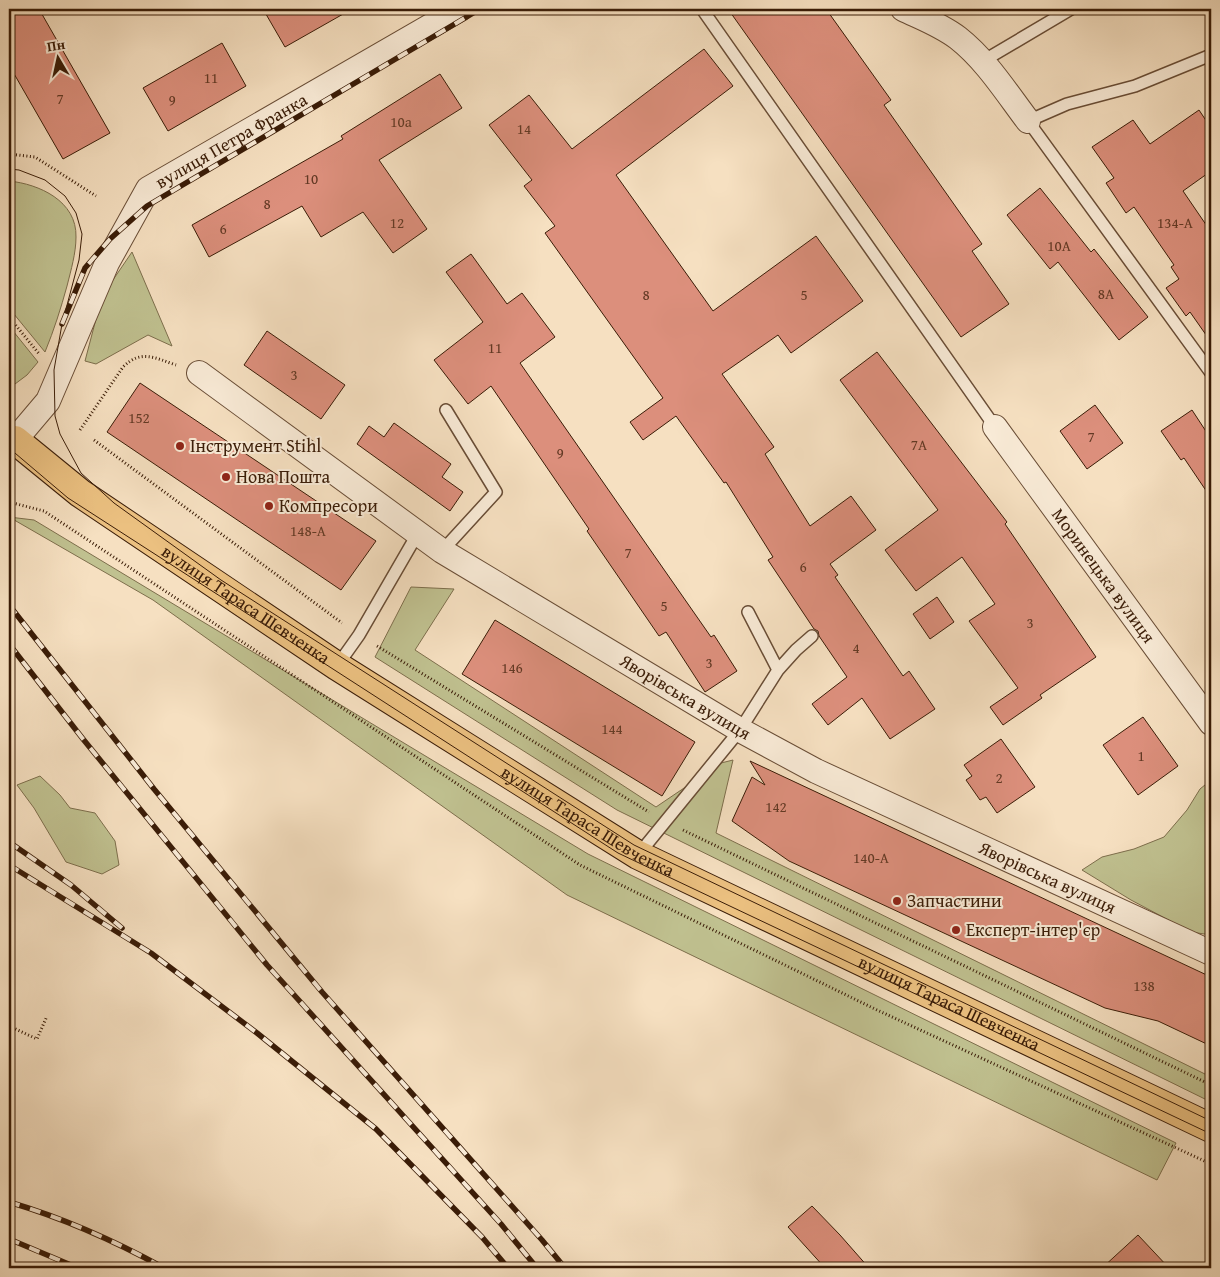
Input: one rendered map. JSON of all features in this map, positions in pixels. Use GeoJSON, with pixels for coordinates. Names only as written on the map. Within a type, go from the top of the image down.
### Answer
{"type":"FeatureCollection","features":[{"type":"Feature","properties":{"kind":"main road","name":"вулиця Тараса Шевченка"},"geometry":{"type":"LineString","coordinates":[[12,441],[80,493],[337,666],[638,855],[1211,1128]]}},
{"type":"Feature","properties":{"kind":"street","name":"вулиця Петра Франка"},"geometry":{"type":"LineString","coordinates":[[12,441],[48,401],[107,264],[148,189],[460,9]]}},
{"type":"Feature","properties":{"kind":"street"},"geometry":{"type":"LineString","coordinates":[[903,9],[942,27],[959,38],[983,61],[1028,120]]}},
{"type":"Feature","properties":{"kind":"street","name":"Яворівська вулиця"},"geometry":{"type":"LineString","coordinates":[[199,373],[442,551],[740,730],[816,771],[1211,953]]}},
{"type":"Feature","properties":{"kind":"street","name":"Моринецька вулиця"},"geometry":{"type":"LineString","coordinates":[[995,427],[1211,723]]}},
{"type":"Feature","properties":{"kind":"lane"},"geometry":{"type":"LineString","coordinates":[[702,9],[995,427]]}},
{"type":"Feature","properties":{"kind":"lane"},"geometry":{"type":"LineString","coordinates":[[983,61],[1070,9]]}},
{"type":"Feature","properties":{"kind":"lane"},"geometry":{"type":"LineString","coordinates":[[1211,55],[1134,86],[1066,104],[1028,120],[1211,373]]}},
{"type":"Feature","properties":{"kind":"lane"},"geometry":{"type":"LineString","coordinates":[[442,551],[496,492],[446,410]]}},
{"type":"Feature","properties":{"kind":"lane"},"geometry":{"type":"LineString","coordinates":[[337,666],[359,635],[418,533]]}},
{"type":"Feature","properties":{"kind":"lane"},"geometry":{"type":"LineString","coordinates":[[748,612],[778,670]]}},
{"type":"Feature","properties":{"kind":"lane"},"geometry":{"type":"LineString","coordinates":[[638,855],[740,730],[778,670],[812,636]]}},
{"type":"Feature","properties":{"kind":"path"},"geometry":{"type":"LineString","coordinates":[[9,154],[34,157],[96,196]]}},
{"type":"Feature","properties":{"kind":"path"},"geometry":{"type":"LineString","coordinates":[[9,317],[45,361]]}},
{"type":"Feature","properties":{"kind":"path"},"geometry":{"type":"LineString","coordinates":[[80,430],[123,367],[131,359],[142,356],[153,357],[199,373]]}},
{"type":"Feature","properties":{"kind":"path"},"geometry":{"type":"LineString","coordinates":[[94,440],[359,635],[664,821],[1211,1085]]}},
{"type":"Feature","properties":{"kind":"path"},"geometry":{"type":"LineString","coordinates":[[9,502],[44,511]]}},
{"type":"Feature","properties":{"kind":"path"},"geometry":{"type":"LineString","coordinates":[[9,1026],[37,1039],[47,1016]]}},
{"type":"Feature","properties":{"kind":"green space"},"geometry":{"type":"Polygon","coordinates":[[[9,181],[32,186],[54,197],[70,213],[75,224],[76,243],[72,268],[60,311],[45,352],[9,308],[9,181]]]}},
{"type":"Feature","properties":{"kind":"green space"},"geometry":{"type":"Polygon","coordinates":[[[132,252],[172,346],[148,335],[96,364],[85,361],[102,296],[132,252]]]}},
{"type":"Feature","properties":{"kind":"green space"},"geometry":{"type":"Polygon","coordinates":[[[9,326],[38,362],[27,375],[15,384],[9,376],[9,326]]]}},
{"type":"Feature","properties":{"kind":"green space"},"geometry":{"type":"Polygon","coordinates":[[[9,517],[34,520],[588,854],[1176,1143],[1157,1180],[567,895],[153,600],[9,517]]]}},
{"type":"Feature","properties":{"kind":"green space"},"geometry":{"type":"Polygon","coordinates":[[[411,587],[454,589],[415,650],[656,807],[721,763],[733,760],[716,833],[1211,1077],[1211,1102],[617,810],[375,657],[411,587]]]}},
{"type":"Feature","properties":{"kind":"green space"},"geometry":{"type":"Polygon","coordinates":[[[40,776],[60,795],[70,808],[95,813],[115,841],[119,865],[102,874],[66,862],[34,808],[17,785],[40,776]]]}},
{"type":"Feature","properties":{"kind":"green space"},"geometry":{"type":"Polygon","coordinates":[[[1211,780],[1211,935],[1191,932],[1131,900],[1082,870],[1102,857],[1134,849],[1164,837],[1187,810],[1200,789],[1211,780]]]}},
{"type":"Feature","properties":{"kind":"building"},"geometry":{"type":"Polygon","coordinates":[[[9,9],[39,9],[110,133],[63,159],[9,65],[9,9]]]}},
{"type":"Feature","properties":{"kind":"building"},"geometry":{"type":"Polygon","coordinates":[[[263,9],[352,9],[285,47],[263,9]]]}},
{"type":"Feature","properties":{"kind":"building"},"geometry":{"type":"Polygon","coordinates":[[[728,9],[826,9],[891,100],[884,105],[982,244],[972,251],[1009,304],[961,337],[728,9]]]}},
{"type":"Feature","properties":{"kind":"building"},"geometry":{"type":"Polygon","coordinates":[[[222,43],[246,86],[168,131],[143,88],[222,43]]]}},
{"type":"Feature","properties":{"kind":"building"},"geometry":{"type":"Polygon","coordinates":[[[704,49],[733,86],[616,175],[713,311],[816,236],[863,301],[791,353],[778,335],[722,374],[774,447],[765,454],[810,526],[851,496],[876,530],[830,564],[838,575],[835,577],[903,676],[909,671],[935,709],[890,739],[862,698],[828,725],[812,704],[847,677],[819,636],[818,631],[814,629],[768,560],[773,557],[726,482],[724,483],[676,416],[643,440],[630,422],[663,398],[545,233],[555,226],[524,186],[532,180],[489,125],[529,95],[572,149],[704,49]]]}},
{"type":"Feature","properties":{"kind":"building"},"geometry":{"type":"Polygon","coordinates":[[[440,74],[462,108],[379,160],[427,229],[393,253],[363,212],[321,237],[302,206],[209,257],[192,225],[343,139],[341,136],[440,74]]]}},
{"type":"Feature","properties":{"kind":"building"},"geometry":{"type":"Polygon","coordinates":[[[1199,110],[1211,128],[1211,171],[1183,191],[1211,232],[1211,342],[1190,312],[1186,316],[1166,288],[1179,279],[1171,267],[1174,265],[1134,207],[1126,213],[1106,183],[1114,178],[1092,147],[1133,120],[1150,144],[1199,110]]]}},
{"type":"Feature","properties":{"kind":"building"},"geometry":{"type":"Polygon","coordinates":[[[1040,188],[1091,252],[1094,249],[1148,317],[1119,340],[1058,262],[1050,269],[1007,215],[1040,188]]]}},
{"type":"Feature","properties":{"kind":"building"},"geometry":{"type":"Polygon","coordinates":[[[471,254],[507,304],[522,293],[555,337],[520,363],[711,637],[714,635],[737,671],[705,692],[666,632],[659,636],[587,531],[589,529],[491,386],[468,404],[434,360],[483,322],[446,272],[471,254]]]}},
{"type":"Feature","properties":{"kind":"building"},"geometry":{"type":"Polygon","coordinates":[[[267,331],[345,385],[321,419],[244,365],[267,331]]]}},
{"type":"Feature","properties":{"kind":"building"},"geometry":{"type":"Polygon","coordinates":[[[877,352],[1007,522],[1005,524],[1096,657],[1040,695],[1042,698],[1003,725],[990,707],[1018,688],[969,621],[995,604],[962,557],[916,591],[885,550],[938,510],[840,380],[877,352]]]}},
{"type":"Feature","properties":{"kind":"building"},"geometry":{"type":"Polygon","coordinates":[[[140,383],[376,541],[341,590],[107,432],[140,383]]]}},
{"type":"Feature","properties":{"kind":"building"},"geometry":{"type":"Polygon","coordinates":[[[1095,405],[1123,443],[1087,469],[1060,431],[1095,405]]]}},
{"type":"Feature","properties":{"kind":"building"},"geometry":{"type":"Polygon","coordinates":[[[1192,410],[1211,439],[1211,498],[1184,458],[1181,460],[1161,431],[1192,410]]]}},
{"type":"Feature","properties":{"kind":"building"},"geometry":{"type":"Polygon","coordinates":[[[394,423],[451,464],[442,477],[463,492],[450,511],[357,444],[369,426],[384,437],[394,423]]]}},
{"type":"Feature","properties":{"kind":"building"},"geometry":{"type":"Polygon","coordinates":[[[937,597],[954,622],[930,639],[913,614],[937,597]]]}},
{"type":"Feature","properties":{"kind":"building"},"geometry":{"type":"Polygon","coordinates":[[[495,620],[695,742],[662,796],[462,674],[495,620]]]}},
{"type":"Feature","properties":{"kind":"building"},"geometry":{"type":"Polygon","coordinates":[[[1143,717],[1178,766],[1138,795],[1103,745],[1143,717]]]}},
{"type":"Feature","properties":{"kind":"building"},"geometry":{"type":"Polygon","coordinates":[[[1001,739],[1035,787],[997,813],[986,797],[980,800],[966,780],[972,776],[964,765],[1001,739]]]}},
{"type":"Feature","properties":{"kind":"building"},"geometry":{"type":"Polygon","coordinates":[[[750,761],[1211,977],[1211,1046],[1158,1021],[1105,1008],[789,861],[732,821],[752,777],[765,785],[750,761]]]}},
{"type":"Feature","properties":{"kind":"building"},"geometry":{"type":"Polygon","coordinates":[[[812,1206],[869,1268],[825,1268],[788,1227],[812,1206]]]}},
{"type":"Feature","properties":{"kind":"building"},"geometry":{"type":"Polygon","coordinates":[[[1138,1235],[1169,1268],[1102,1268],[1138,1235]]]}},
{"type":"Feature","properties":{"kind":"tram line"},"geometry":{"type":"LineString","coordinates":[[9,169],[19,170],[45,180],[65,196],[76,213],[82,234],[79,260],[62,324],[54,370],[55,416],[60,434],[81,473],[114,503],[221,580],[634,845],[1211,1121]]}},
{"type":"Feature","properties":{"kind":"tram line"},"geometry":{"type":"LineString","coordinates":[[9,448],[68,498],[618,853],[1211,1134]]}},
{"type":"Feature","properties":{"kind":"railway"},"geometry":{"type":"LineString","coordinates":[[62,324],[85,268],[110,239],[147,206],[480,9]]}},
{"type":"Feature","properties":{"kind":"railway"},"geometry":{"type":"LineString","coordinates":[[9,605],[154,789],[322,992],[565,1268]]}},
{"type":"Feature","properties":{"kind":"railway"},"geometry":{"type":"LineString","coordinates":[[9,644],[83,739],[267,965],[501,1224],[537,1268]]}},
{"type":"Feature","properties":{"kind":"railway"},"geometry":{"type":"LineString","coordinates":[[9,842],[71,885],[122,928]]}},
{"type":"Feature","properties":{"kind":"railway"},"geometry":{"type":"LineString","coordinates":[[9,865],[151,953],[257,1033],[376,1129],[482,1237],[508,1268]]}},
{"type":"Feature","properties":{"kind":"railway"},"geometry":{"type":"LineString","coordinates":[[9,1202],[49,1215],[88,1231],[164,1268]]}},
{"type":"Feature","properties":{"kind":"railway"},"geometry":{"type":"LineString","coordinates":[[9,1239],[78,1268]]}},
{"type":"Feature","properties":{"kind":"place","name":"Інструмент Stihl"},"geometry":{"type":"Point","coordinates":[180,446]}},
{"type":"Feature","properties":{"kind":"place","name":"Нова Пошта"},"geometry":{"type":"Point","coordinates":[226,477]}},
{"type":"Feature","properties":{"kind":"place","name":"Компресори"},"geometry":{"type":"Point","coordinates":[269,506]}},
{"type":"Feature","properties":{"kind":"place","name":"Запчастини"},"geometry":{"type":"Point","coordinates":[897,901]}},
{"type":"Feature","properties":{"kind":"place","name":"Експерт-інтер'єр"},"geometry":{"type":"Point","coordinates":[956,930]}}]}
